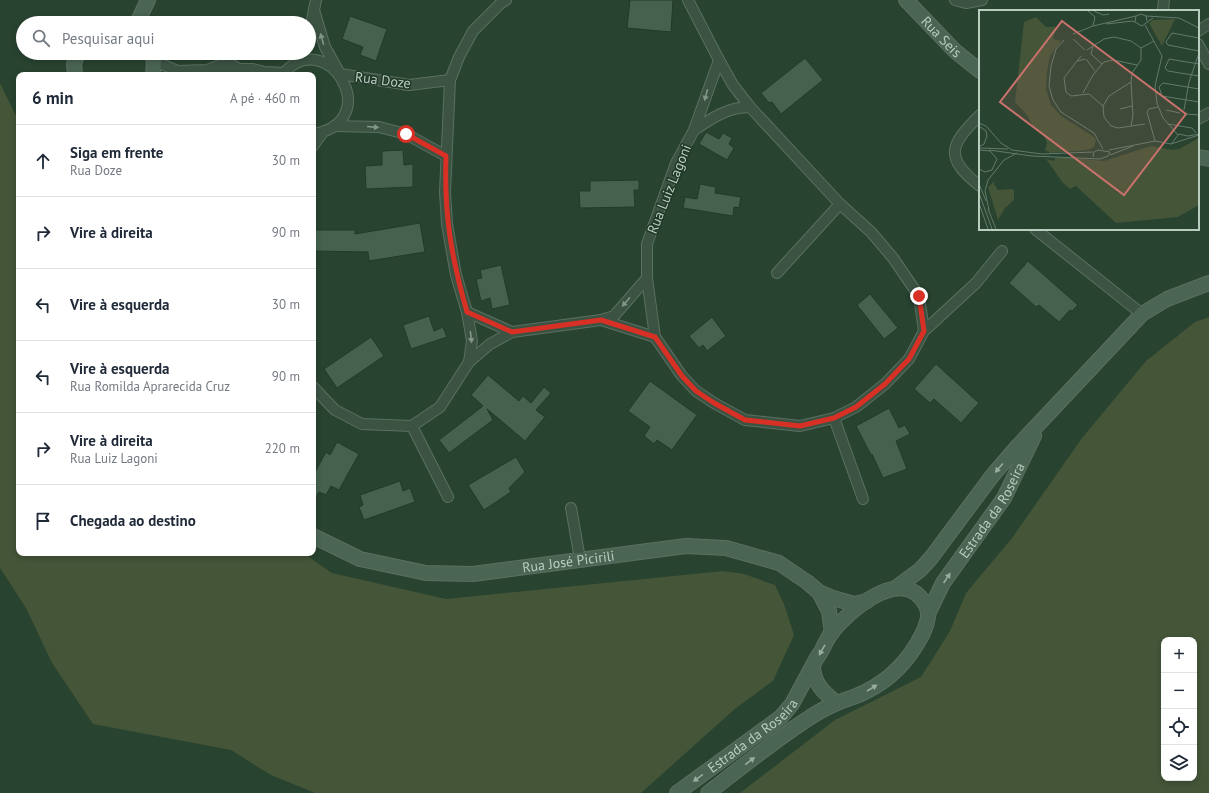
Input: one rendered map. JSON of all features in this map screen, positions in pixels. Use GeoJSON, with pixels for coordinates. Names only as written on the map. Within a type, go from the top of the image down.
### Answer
{"type":"FeatureCollection","features":[{"type":"Feature","properties":{"kind":"street"},"geometry":{"type":"LineString","coordinates":[[140,16],[148,0]]}},
{"type":"Feature","properties":{"kind":"street"},"geometry":{"type":"LineString","coordinates":[[313,16],[316,0]]}},
{"type":"Feature","properties":{"kind":"street"},"geometry":{"type":"LineString","coordinates":[[469,362],[472,341],[467,312],[456,275],[447,224],[445,192],[450,80],[459,57],[473,31],[501,2],[506,0]]}},
{"type":"Feature","properties":{"kind":"street"},"geometry":{"type":"LineString","coordinates":[[688,0],[733,85],[750,107],[840,204],[871,232],[893,258],[919,296],[924,331]]}},
{"type":"Feature","properties":{"kind":"street","name":"Rua Seis"},"geometry":{"type":"LineString","coordinates":[[906,0],[950,46],[979,70]]}},
{"type":"Feature","properties":{"kind":"street"},"geometry":{"type":"LineString","coordinates":[[955,0],[966,3],[982,0]]}},
{"type":"Feature","properties":{"kind":"street"},"geometry":{"type":"LineString","coordinates":[[1163,10],[1164,0]]}},
{"type":"Feature","properties":{"kind":"street"},"geometry":{"type":"LineString","coordinates":[[314,10],[316,16]]}},
{"type":"Feature","properties":{"kind":"street"},"geometry":{"type":"LineString","coordinates":[[316,17],[325,47],[345,84],[348,95],[344,112],[334,126]]}},
{"type":"Feature","properties":{"kind":"street"},"geometry":{"type":"LineString","coordinates":[[1199,31],[1209,24]]}},
{"type":"Feature","properties":{"kind":"street"},"geometry":{"type":"LineString","coordinates":[[1199,46],[1209,64]]}},
{"type":"Feature","properties":{"kind":"street"},"geometry":{"type":"LineString","coordinates":[[75,60],[74,64],[75,72]]}},
{"type":"Feature","properties":{"kind":"street"},"geometry":{"type":"LineString","coordinates":[[153,60],[153,72]]}},
{"type":"Feature","properties":{"kind":"street"},"geometry":{"type":"LineString","coordinates":[[158,60],[178,71],[207,70],[222,72]]}},
{"type":"Feature","properties":{"kind":"street"},"geometry":{"type":"LineString","coordinates":[[286,72],[298,63],[309,60],[320,62],[340,74]]}},
{"type":"Feature","properties":{"kind":"street","name":"Rua Luiz Lagoni"},"geometry":{"type":"LineString","coordinates":[[719,60],[694,130],[676,163],[647,244],[647,278],[655,337],[682,376],[696,391],[745,420],[800,426],[834,418],[856,407],[885,384],[909,359],[924,331],[976,283],[1002,251]]}},
{"type":"Feature","properties":{"kind":"street"},"geometry":{"type":"LineString","coordinates":[[207,70],[220,65],[230,64],[239,69],[253,69],[258,72]]}},
{"type":"Feature","properties":{"kind":"street","name":"Rua Doze"},"geometry":{"type":"LineString","coordinates":[[340,74],[409,85],[450,80]]}},
{"type":"Feature","properties":{"kind":"street","name":"Rua Luiz Lagoni"},"geometry":{"type":"LineString","coordinates":[[694,130],[715,117],[736,107],[750,107]]}},
{"type":"Feature","properties":{"kind":"street"},"geometry":{"type":"LineString","coordinates":[[979,116],[963,132],[955,149],[957,163],[960,169],[979,185]]}},
{"type":"Feature","properties":{"kind":"street"},"geometry":{"type":"LineString","coordinates":[[318,133],[334,126],[379,127],[406,134],[446,156]]}},
{"type":"Feature","properties":{"kind":"street"},"geometry":{"type":"LineString","coordinates":[[1199,157],[1209,159]]}},
{"type":"Feature","properties":{"kind":"street"},"geometry":{"type":"LineString","coordinates":[[777,273],[840,204]]}},
{"type":"Feature","properties":{"kind":"street"},"geometry":{"type":"LineString","coordinates":[[1036,230],[1142,314]]}},
{"type":"Feature","properties":{"kind":"street"},"geometry":{"type":"LineString","coordinates":[[316,390],[334,410],[362,424],[412,426],[440,407],[469,362],[490,344],[512,332],[601,320],[614,316],[647,278]]}},
{"type":"Feature","properties":{"kind":"street","name":"Estrada da Roseira"},"geometry":{"type":"LineString","coordinates":[[678,793],[781,717],[792,704],[832,633],[848,616],[866,601],[897,587],[920,570],[931,558],[992,476],[1033,429],[1142,314],[1167,298],[1209,284]]}},
{"type":"Feature","properties":{"kind":"street"},"geometry":{"type":"LineString","coordinates":[[467,312],[512,332]]}},
{"type":"Feature","properties":{"kind":"street"},"geometry":{"type":"LineString","coordinates":[[601,320],[655,337]]}},
{"type":"Feature","properties":{"kind":"street","name":"Estrada da Roseira"},"geometry":{"type":"LineString","coordinates":[[708,793],[802,723],[837,703],[866,692],[897,670],[918,643],[925,627],[929,612],[943,583],[1004,498],[1027,446],[1054,408]]}},
{"type":"Feature","properties":{"kind":"street"},"geometry":{"type":"LineString","coordinates":[[834,418],[863,499]]}},
{"type":"Feature","properties":{"kind":"street"},"geometry":{"type":"LineString","coordinates":[[412,426],[448,496]]}},
{"type":"Feature","properties":{"kind":"street"},"geometry":{"type":"LineString","coordinates":[[571,508],[580,559]]}},
{"type":"Feature","properties":{"kind":"street","name":"Rua José Picirili"},"geometry":{"type":"LineString","coordinates":[[316,537],[360,559],[426,573],[473,574],[686,546],[726,548],[779,563],[807,582],[818,592]]}},
{"type":"Feature","properties":{"kind":"street"},"geometry":{"type":"LineString","coordinates":[[897,587],[909,589],[915,592],[925,603],[929,612]]}},
{"type":"Feature","properties":{"kind":"street"},"geometry":{"type":"LineString","coordinates":[[818,592],[843,602],[854,604],[866,601]]}},
{"type":"Feature","properties":{"kind":"street"},"geometry":{"type":"LineString","coordinates":[[818,592],[829,611],[832,633]]}},
{"type":"Feature","properties":{"kind":"street"},"geometry":{"type":"LineString","coordinates":[[813,665],[815,676],[819,685],[825,694],[837,703]]}},
{"type":"Feature","properties":{"kind":"green space"},"geometry":{"type":"Polygon","coordinates":[[[0,83],[16,116],[16,556],[307,556],[332,573],[446,599],[723,571],[744,574],[775,585],[784,604],[794,635],[773,681],[736,708],[641,793],[315,793],[271,775],[231,750],[93,724],[52,663],[26,608],[0,568],[0,83]]]}},
{"type":"Feature","properties":{"kind":"green space"},"geometry":{"type":"Polygon","coordinates":[[[1209,317],[1209,793],[740,793],[835,720],[921,677],[950,631],[966,593],[1012,538],[1082,438],[1146,361],[1195,322],[1209,317]]]}},
{"type":"Feature","properties":{"kind":"building"},"geometry":{"type":"Polygon","coordinates":[[[630,0],[673,0],[671,32],[627,28],[630,0]]]}},
{"type":"Feature","properties":{"kind":"building"},"geometry":{"type":"Polygon","coordinates":[[[350,16],[387,29],[376,61],[360,55],[363,47],[342,39],[350,16]]]}},
{"type":"Feature","properties":{"kind":"building"},"geometry":{"type":"Polygon","coordinates":[[[805,58],[823,80],[781,114],[772,102],[769,103],[761,93],[805,58]]]}},
{"type":"Feature","properties":{"kind":"building"},"geometry":{"type":"Polygon","coordinates":[[[706,132],[719,139],[723,133],[732,138],[729,144],[734,148],[727,160],[699,144],[706,132]]]}},
{"type":"Feature","properties":{"kind":"building"},"geometry":{"type":"Polygon","coordinates":[[[403,150],[404,165],[413,164],[413,187],[366,189],[365,166],[382,165],[382,151],[403,150]]]}},
{"type":"Feature","properties":{"kind":"building"},"geometry":{"type":"Polygon","coordinates":[[[639,180],[639,190],[634,190],[635,207],[580,208],[579,191],[590,191],[590,181],[639,180]]]}},
{"type":"Feature","properties":{"kind":"building"},"geometry":{"type":"Polygon","coordinates":[[[700,184],[716,187],[715,193],[741,197],[739,208],[734,207],[733,216],[683,208],[685,197],[697,199],[700,184]]]}},
{"type":"Feature","properties":{"kind":"building"},"geometry":{"type":"Polygon","coordinates":[[[420,223],[425,252],[369,261],[368,252],[316,251],[316,230],[355,230],[355,234],[420,223]]]}},
{"type":"Feature","properties":{"kind":"building"},"geometry":{"type":"Polygon","coordinates":[[[1028,261],[1078,305],[1072,311],[1070,310],[1059,322],[1039,305],[1036,307],[1009,283],[1028,261]]]}},
{"type":"Feature","properties":{"kind":"building"},"geometry":{"type":"Polygon","coordinates":[[[501,265],[510,305],[492,309],[490,298],[481,301],[476,279],[482,278],[480,270],[501,265]]]}},
{"type":"Feature","properties":{"kind":"building"},"geometry":{"type":"Polygon","coordinates":[[[870,294],[898,328],[884,339],[857,305],[870,294]]]}},
{"type":"Feature","properties":{"kind":"building"},"geometry":{"type":"Polygon","coordinates":[[[429,316],[434,331],[443,327],[447,337],[411,349],[403,325],[429,316]]]}},
{"type":"Feature","properties":{"kind":"building"},"geometry":{"type":"Polygon","coordinates":[[[712,317],[726,336],[707,351],[703,345],[699,348],[689,336],[712,317]]]}},
{"type":"Feature","properties":{"kind":"building"},"geometry":{"type":"Polygon","coordinates":[[[371,337],[384,356],[337,388],[324,369],[371,337]]]}},
{"type":"Feature","properties":{"kind":"building"},"geometry":{"type":"Polygon","coordinates":[[[936,364],[979,403],[961,423],[934,399],[930,403],[914,389],[936,364]]]}},
{"type":"Feature","properties":{"kind":"building"},"geometry":{"type":"Polygon","coordinates":[[[488,375],[519,401],[523,396],[531,403],[544,387],[551,393],[536,410],[545,417],[525,441],[487,409],[493,420],[449,453],[439,440],[483,406],[471,395],[488,375]]]}},
{"type":"Feature","properties":{"kind":"building"},"geometry":{"type":"Polygon","coordinates":[[[650,381],[697,415],[672,450],[657,440],[654,444],[644,436],[650,427],[628,411],[650,381]]]}},
{"type":"Feature","properties":{"kind":"building"},"geometry":{"type":"Polygon","coordinates":[[[889,408],[899,428],[905,425],[910,434],[896,441],[907,469],[883,478],[872,454],[871,455],[856,426],[889,408]]]}},
{"type":"Feature","properties":{"kind":"building"},"geometry":{"type":"Polygon","coordinates":[[[337,442],[359,454],[339,490],[331,486],[326,495],[319,492],[316,498],[316,470],[326,452],[330,455],[337,442]]]}},
{"type":"Feature","properties":{"kind":"building"},"geometry":{"type":"Polygon","coordinates":[[[516,457],[525,472],[509,488],[511,492],[484,510],[468,485],[516,457]]]}},
{"type":"Feature","properties":{"kind":"building"},"geometry":{"type":"Polygon","coordinates":[[[400,481],[403,491],[410,488],[415,502],[364,520],[359,507],[363,505],[360,495],[400,481]]]}},
{"type":"Feature","properties":{"kind":"route"},"geometry":{"type":"LineString","coordinates":[[406,134],[446,156],[445,192],[447,224],[456,275],[467,312],[512,332],[601,320],[655,337],[682,376],[696,391],[745,420],[800,426],[834,418],[856,407],[885,384],[909,359],[924,331],[919,296]]}}]}
